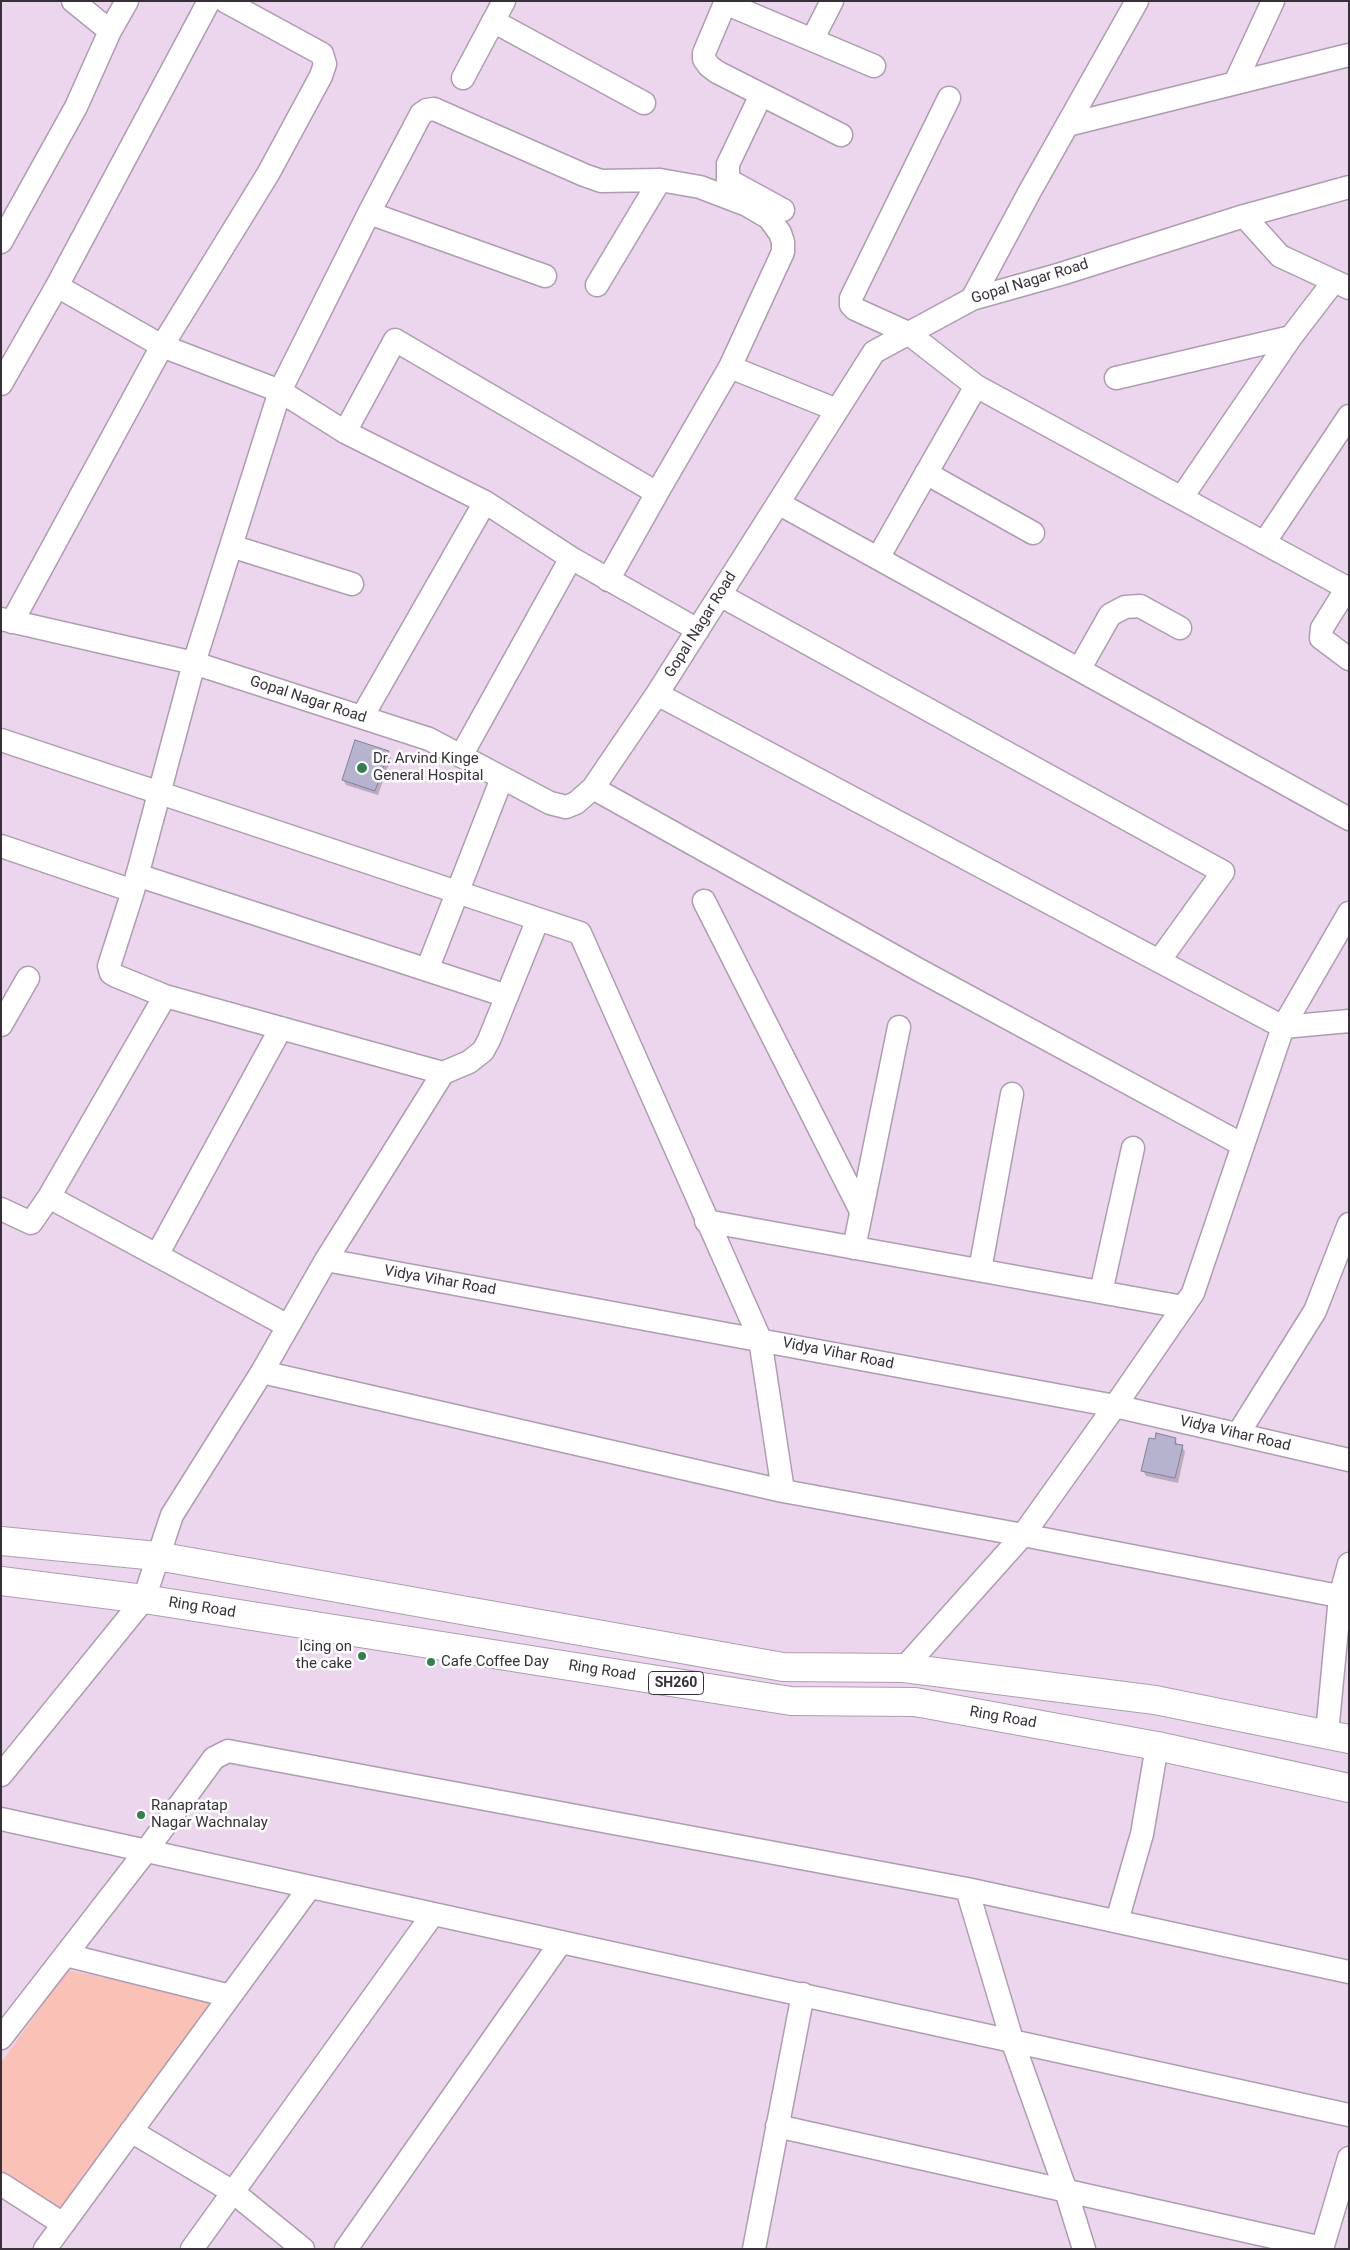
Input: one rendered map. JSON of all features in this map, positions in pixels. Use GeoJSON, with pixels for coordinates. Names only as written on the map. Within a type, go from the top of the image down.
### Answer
{"type":"FeatureCollection","features":[{"type":"Feature","properties":{"kind":"main road","name":"SH260"},"geometry":{"type":"LineString","coordinates":[[1,1541],[157,1556],[783,1666],[904,1668],[1155,1700],[1338,1736]]}},
{"type":"Feature","properties":{"kind":"main road","name":"Ring Road"},"geometry":{"type":"LineString","coordinates":[[1,1581],[144,1599],[791,1701],[915,1702],[1157,1746],[1349,1788]]}},
{"type":"Feature","properties":{"kind":"street"},"geometry":{"type":"LineString","coordinates":[[73,1],[110,31]]}},
{"type":"Feature","properties":{"kind":"street"},"geometry":{"type":"LineString","coordinates":[[1,242],[76,108],[110,31],[127,1]]}},
{"type":"Feature","properties":{"kind":"street"},"geometry":{"type":"LineString","coordinates":[[1,384],[57,286],[209,1]]}},
{"type":"Feature","properties":{"kind":"street"},"geometry":{"type":"LineString","coordinates":[[7,620],[162,346],[268,174],[321,76],[325,64],[322,54],[225,1]]}},
{"type":"Feature","properties":{"kind":"street"},"geometry":{"type":"LineString","coordinates":[[463,78],[504,1]]}},
{"type":"Feature","properties":{"kind":"street"},"geometry":{"type":"LineString","coordinates":[[812,40],[832,1]]}},
{"type":"Feature","properties":{"kind":"street"},"geometry":{"type":"LineString","coordinates":[[972,299],[1137,1]]}},
{"type":"Feature","properties":{"kind":"street"},"geometry":{"type":"LineString","coordinates":[[1235,83],[1273,1]]}},
{"type":"Feature","properties":{"kind":"street"},"geometry":{"type":"LineString","coordinates":[[841,135],[708,66],[704,59],[704,53],[726,2],[874,66]]}},
{"type":"Feature","properties":{"kind":"street"},"geometry":{"type":"LineString","coordinates":[[493,21],[644,103]]}},
{"type":"Feature","properties":{"kind":"street"},"geometry":{"type":"LineString","coordinates":[[1067,125],[1349,55]]}},
{"type":"Feature","properties":{"kind":"street"},"geometry":{"type":"LineString","coordinates":[[761,95],[728,164],[728,180],[783,210]]}},
{"type":"Feature","properties":{"kind":"street"},"geometry":{"type":"LineString","coordinates":[[949,98],[851,298],[851,304],[855,309],[908,333],[976,386],[1347,588],[1322,628],[1321,638],[1349,659]]}},
{"type":"Feature","properties":{"kind":"street"},"geometry":{"type":"LineString","coordinates":[[443,1073],[166,996],[116,976],[111,973],[109,966],[135,883],[194,663],[280,391],[369,213],[421,114],[426,110],[434,109],[584,175],[601,180],[660,180],[700,187],[747,205],[768,218],[780,233],[783,242],[783,252],[730,367],[608,580]]}},
{"type":"Feature","properties":{"kind":"street"},"geometry":{"type":"LineString","coordinates":[[597,285],[660,180]]}},
{"type":"Feature","properties":{"kind":"street","name":"Gopal Nagar Road"},"geometry":{"type":"LineString","coordinates":[[7,620],[194,663],[429,739],[550,804],[566,807],[576,803],[593,788],[657,694],[874,352],[972,299],[1061,274],[1244,216],[1349,187]]}},
{"type":"Feature","properties":{"kind":"street"},"geometry":{"type":"LineString","coordinates":[[369,213],[545,276]]}},
{"type":"Feature","properties":{"kind":"street"},"geometry":{"type":"LineString","coordinates":[[1182,497],[1291,337],[1341,285],[1280,256],[1244,216]]}},
{"type":"Feature","properties":{"kind":"street"},"geometry":{"type":"LineString","coordinates":[[57,286],[162,346],[280,391],[345,432],[485,502],[570,558],[698,630]]}},
{"type":"Feature","properties":{"kind":"street"},"geometry":{"type":"LineString","coordinates":[[1116,378],[1291,337]]}},
{"type":"Feature","properties":{"kind":"street"},"geometry":{"type":"LineString","coordinates":[[345,432],[394,340],[657,493]]}},
{"type":"Feature","properties":{"kind":"street"},"geometry":{"type":"LineString","coordinates":[[730,367],[838,410]]}},
{"type":"Feature","properties":{"kind":"street"},"geometry":{"type":"LineString","coordinates":[[878,558],[976,386]]}},
{"type":"Feature","properties":{"kind":"street"},"geometry":{"type":"LineString","coordinates":[[1264,543],[1349,416]]}},
{"type":"Feature","properties":{"kind":"street"},"geometry":{"type":"LineString","coordinates":[[926,473],[1033,532]]}},
{"type":"Feature","properties":{"kind":"street"},"geometry":{"type":"LineString","coordinates":[[362,718],[485,502]]}},
{"type":"Feature","properties":{"kind":"street"},"geometry":{"type":"LineString","coordinates":[[778,503],[1080,668],[1349,819]]}},
{"type":"Feature","properties":{"kind":"street"},"geometry":{"type":"LineString","coordinates":[[231,546],[352,584]]}},
{"type":"Feature","properties":{"kind":"street"},"geometry":{"type":"LineString","coordinates":[[461,756],[570,558]]}},
{"type":"Feature","properties":{"kind":"street"},"geometry":{"type":"LineString","coordinates":[[720,595],[1223,872],[1159,961]]}},
{"type":"Feature","properties":{"kind":"street"},"geometry":{"type":"LineString","coordinates":[[1080,668],[1110,615],[1125,606],[1140,606],[1180,628]]}},
{"type":"Feature","properties":{"kind":"street"},"geometry":{"type":"LineString","coordinates":[[657,694],[1283,1027],[1349,1021]]}},
{"type":"Feature","properties":{"kind":"street"},"geometry":{"type":"LineString","coordinates":[[1,740],[580,933],[706,1221],[760,1339],[783,1491]]}},
{"type":"Feature","properties":{"kind":"street"},"geometry":{"type":"LineString","coordinates":[[427,970],[502,778]]}},
{"type":"Feature","properties":{"kind":"street"},"geometry":{"type":"LineString","coordinates":[[593,788],[918,970],[1243,1145]]}},
{"type":"Feature","properties":{"kind":"street"},"geometry":{"type":"LineString","coordinates":[[1,846],[135,883],[427,970],[507,996]]}},
{"type":"Feature","properties":{"kind":"street"},"geometry":{"type":"LineString","coordinates":[[704,901],[861,1211]]}},
{"type":"Feature","properties":{"kind":"street"},"geometry":{"type":"LineString","coordinates":[[904,1668],[1023,1535],[1193,1293],[1283,1027],[1349,913]]}},
{"type":"Feature","properties":{"kind":"street"},"geometry":{"type":"LineString","coordinates":[[1,1775],[144,1599],[172,1515],[262,1372],[326,1260],[443,1073],[469,1062],[483,1051],[538,919]]}},
{"type":"Feature","properties":{"kind":"street"},"geometry":{"type":"LineString","coordinates":[[1,1025],[28,978]]}},
{"type":"Feature","properties":{"kind":"street"},"geometry":{"type":"LineString","coordinates":[[1,1209],[31,1223],[49,1197],[166,996]]}},
{"type":"Feature","properties":{"kind":"street"},"geometry":{"type":"LineString","coordinates":[[854,1248],[899,1027]]}},
{"type":"Feature","properties":{"kind":"street"},"geometry":{"type":"LineString","coordinates":[[157,1255],[281,1028]]}},
{"type":"Feature","properties":{"kind":"street"},"geometry":{"type":"LineString","coordinates":[[980,1270],[1012,1094]]}},
{"type":"Feature","properties":{"kind":"street"},"geometry":{"type":"LineString","coordinates":[[1101,1292],[1133,1148]]}},
{"type":"Feature","properties":{"kind":"street"},"geometry":{"type":"LineString","coordinates":[[49,1197],[288,1326]]}},
{"type":"Feature","properties":{"kind":"street"},"geometry":{"type":"LineString","coordinates":[[706,1221],[1184,1307]]}},
{"type":"Feature","properties":{"kind":"street"},"geometry":{"type":"LineString","coordinates":[[1238,1434],[1315,1311],[1349,1224]]}},
{"type":"Feature","properties":{"kind":"street","name":"Vidya Vihar Road"},"geometry":{"type":"LineString","coordinates":[[326,1260],[1115,1406],[1349,1460]]}},
{"type":"Feature","properties":{"kind":"street"},"geometry":{"type":"LineString","coordinates":[[262,1372],[783,1491],[1344,1597]]}},
{"type":"Feature","properties":{"kind":"street"},"geometry":{"type":"LineString","coordinates":[[1338,1736],[1344,1597],[1349,1564]]}},
{"type":"Feature","properties":{"kind":"street"},"geometry":{"type":"LineString","coordinates":[[1117,1921],[1142,1834],[1157,1746]]}},
{"type":"Feature","properties":{"kind":"street"},"geometry":{"type":"LineString","coordinates":[[1,2038],[146,1851],[214,1758],[228,1751],[967,1889],[1349,1972]]}},
{"type":"Feature","properties":{"kind":"street"},"geometry":{"type":"LineString","coordinates":[[1,1819],[1349,2115]]}},
{"type":"Feature","properties":{"kind":"street"},"geometry":{"type":"LineString","coordinates":[[45,2249],[310,1887]]}},
{"type":"Feature","properties":{"kind":"street"},"geometry":{"type":"LineString","coordinates":[[967,1889],[1012,2040],[1066,2191],[1084,2249]]}},
{"type":"Feature","properties":{"kind":"street"},"geometry":{"type":"LineString","coordinates":[[192,2249],[433,1914]]}},
{"type":"Feature","properties":{"kind":"street"},"geometry":{"type":"LineString","coordinates":[[346,2249],[561,1942]]}},
{"type":"Feature","properties":{"kind":"street"},"geometry":{"type":"LineString","coordinates":[[66,1955],[230,1996]]}},
{"type":"Feature","properties":{"kind":"street"},"geometry":{"type":"LineString","coordinates":[[754,2249],[802,1994]]}},
{"type":"Feature","properties":{"kind":"street"},"geometry":{"type":"LineString","coordinates":[[777,2126],[1322,2248],[1349,2158]]}},
{"type":"Feature","properties":{"kind":"street"},"geometry":{"type":"LineString","coordinates":[[131,2131],[233,2192],[304,2249]]}},
{"type":"Feature","properties":{"kind":"street"},"geometry":{"type":"LineString","coordinates":[[1,2184],[63,2224]]}},
{"type":"Feature","properties":{"kind":"shaded area"},"geometry":{"type":"Polygon","coordinates":[[[67,1970],[215,2000],[63,2215],[1,2178],[1,2063],[67,1970]]]}},
{"type":"Feature","properties":{"kind":"building"},"geometry":{"type":"Polygon","coordinates":[[[355,740],[389,751],[375,791],[342,780],[355,740]]]}},
{"type":"Feature","properties":{"kind":"building"},"geometry":{"type":"Polygon","coordinates":[[[1156,1433],[1176,1438],[1175,1444],[1183,1445],[1175,1478],[1141,1471],[1149,1438],[1155,1439],[1156,1433]]]}},
{"type":"Feature","properties":{"kind":"place","name":"Dr. Arvind Kinge General Hospital"},"geometry":{"type":"Point","coordinates":[362,768]}},
{"type":"Feature","properties":{"kind":"place","name":"Icing on the cake"},"geometry":{"type":"Point","coordinates":[362,1656]}},
{"type":"Feature","properties":{"kind":"place","name":"Cafe Coffee Day"},"geometry":{"type":"Point","coordinates":[431,1662]}},
{"type":"Feature","properties":{"kind":"place","name":"Ranapratap Nagar Wachnalay"},"geometry":{"type":"Point","coordinates":[141,1815]}}]}
